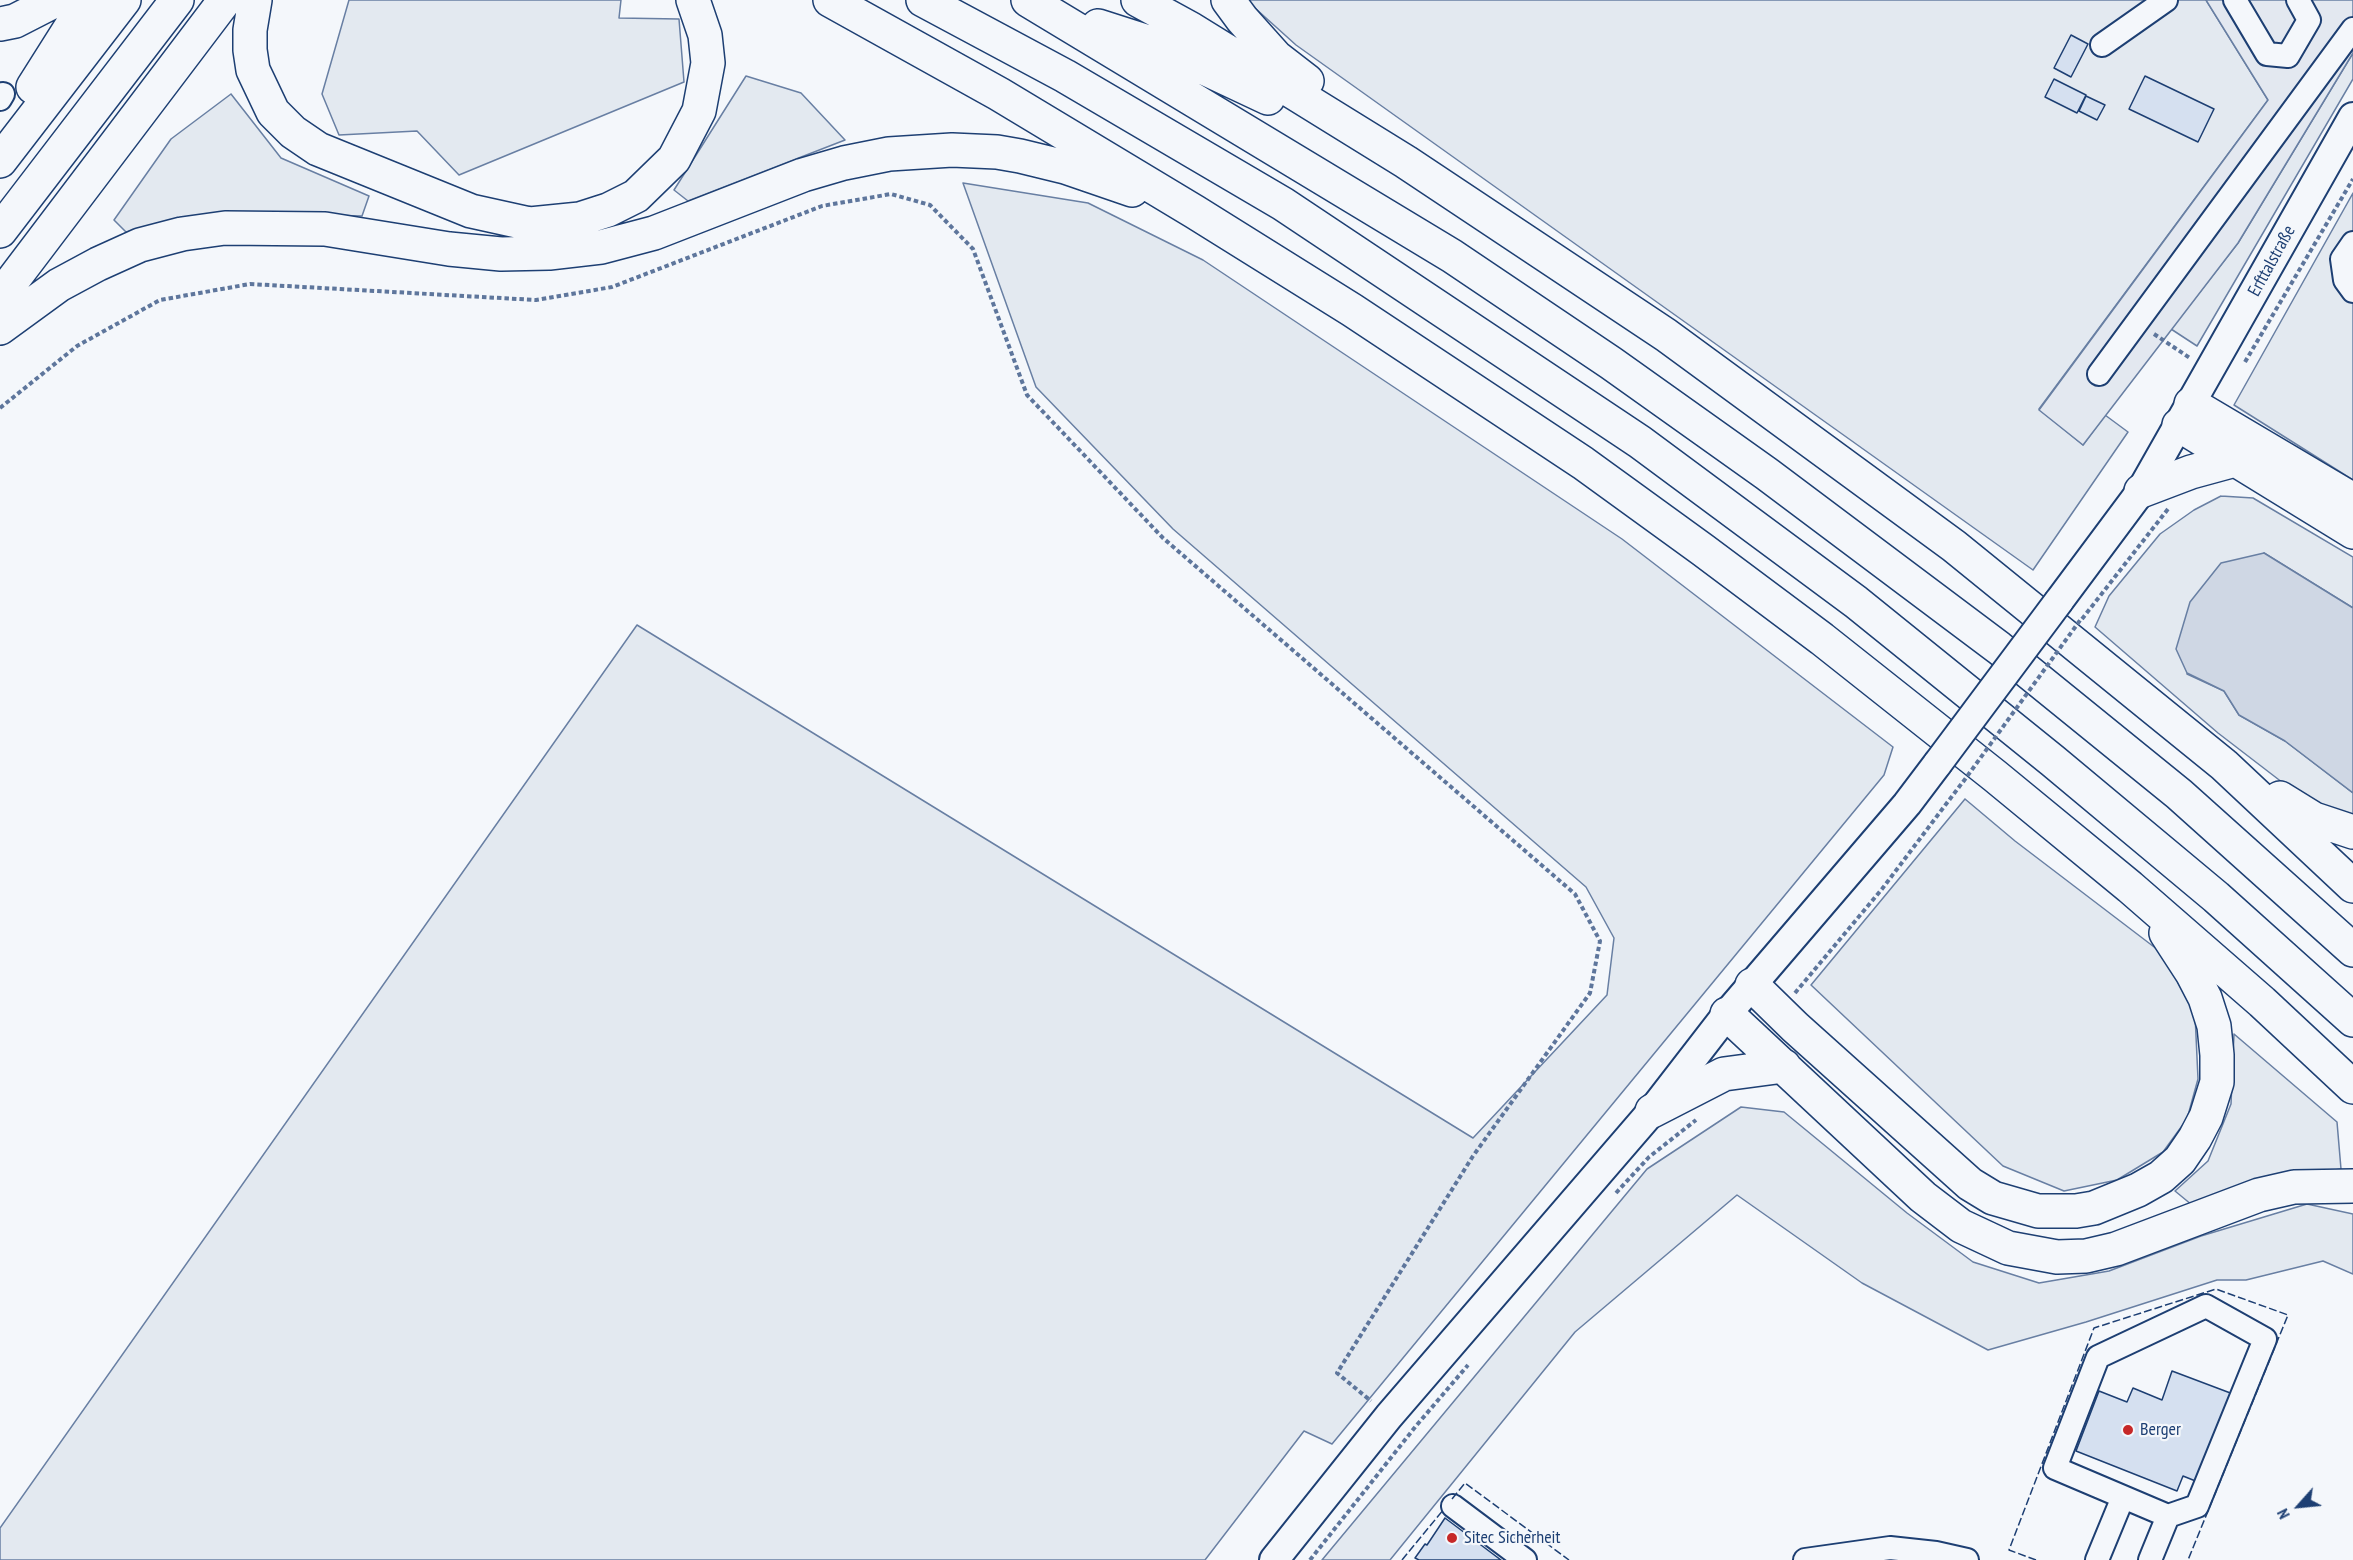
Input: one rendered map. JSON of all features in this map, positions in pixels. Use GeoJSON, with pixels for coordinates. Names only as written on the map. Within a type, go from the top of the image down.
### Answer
{"type":"FeatureCollection","features":[{"type":"Feature","properties":{"kind":"highway"},"geometry":{"type":"LineString","coordinates":[[0,24],[15,21],[56,0]]}},
{"type":"Feature","properties":{"kind":"highway"},"geometry":{"type":"LineString","coordinates":[[0,140],[88,0]]}},
{"type":"Feature","properties":{"kind":"highway"},"geometry":{"type":"LineString","coordinates":[[0,161],[124,0]]}},
{"type":"Feature","properties":{"kind":"highway"},"geometry":{"type":"LineString","coordinates":[[0,231],[177,0]]}},
{"type":"Feature","properties":{"kind":"highway"},"geometry":{"type":"LineString","coordinates":[[0,297],[225,0]]}},
{"type":"Feature","properties":{"kind":"highway"},"geometry":{"type":"LineString","coordinates":[[255,0],[250,30],[253,70],[273,112],[293,132],[318,149],[471,211],[530,224],[580,219],[608,210],[636,196],[674,159],[699,111],[706,71],[705,35],[693,0]]}},
{"type":"Feature","properties":{"kind":"highway"},"geometry":{"type":"LineString","coordinates":[[830,0],[999,94],[1353,310],[1508,412],[1703,550],[1822,639],[2130,887],[2262,1002],[2353,1087]]}},
{"type":"Feature","properties":{"kind":"highway"},"geometry":{"type":"LineString","coordinates":[[923,0],[1065,76],[1283,204],[1640,442],[1856,602],[2053,761],[2216,897],[2353,1020]]}},
{"type":"Feature","properties":{"kind":"highway"},"geometry":{"type":"LineString","coordinates":[[1138,0],[1191,29],[1406,162],[1666,335],[1954,546],[2224,765],[2353,886]]}},
{"type":"Feature","properties":{"kind":"highway"},"geometry":{"type":"LineString","coordinates":[[1228,0],[1276,57],[1406,162]]}},
{"type":"Feature","properties":{"kind":"highway"},"geometry":{"type":"LineString","coordinates":[[1035,4],[1151,44],[1406,162]]}},
{"type":"Feature","properties":{"kind":"highway"},"geometry":{"type":"LineString","coordinates":[[1035,4],[1452,256],[1611,363],[1757,467],[2035,677],[2180,794],[2353,950]]}},
{"type":"Feature","properties":{"kind":"highway"},"geometry":{"type":"LineString","coordinates":[[0,328],[59,285],[98,264],[140,245],[182,234],[225,228],[325,229],[449,249],[524,254],[566,252],[601,247],[654,234],[803,175],[844,163],[889,154],[952,150],[997,152],[1020,156],[1065,167],[1195,212]]}},
{"type":"Feature","properties":{"kind":"highway"},"geometry":{"type":"LineString","coordinates":[[2185,415],[2235,460],[2353,532]]}},
{"type":"Feature","properties":{"kind":"highway"},"geometry":{"type":"LineString","coordinates":[[2185,415],[2353,500]]}},
{"type":"Feature","properties":{"kind":"highway"},"geometry":{"type":"LineString","coordinates":[[2140,491],[2191,472],[2235,460]]}},
{"type":"Feature","properties":{"kind":"highway"},"geometry":{"type":"LineString","coordinates":[[2224,765],[2314,819],[2353,832]]}},
{"type":"Feature","properties":{"kind":"highway"},"geometry":{"type":"LineString","coordinates":[[1752,985],[1946,1165],[1970,1184],[1993,1198],[2038,1211],[2058,1212],[2094,1208],[2115,1201],[2161,1177],[2180,1160],[2200,1127],[2217,1082],[2214,1026],[2205,998],[2192,973],[2163,929],[2130,887]]}},
{"type":"Feature","properties":{"kind":"highway"},"geometry":{"type":"LineString","coordinates":[[1727,1014],[1923,1197],[1961,1226],[2008,1248],[2057,1257],[2086,1256],[2116,1249],[2259,1195],[2294,1187],[2353,1186]]}},
{"type":"Feature","properties":{"kind":"highway"},"geometry":{"type":"LineString","coordinates":[[1652,1111],[1724,1074],[1784,1066]]}},
{"type":"Feature","properties":{"kind":"main road","name":"Erfttalstraße"},"geometry":{"type":"LineString","coordinates":[[1274,1560],[1389,1416],[1652,1111],[1727,1014],[1907,804],[1938,763],[2140,491],[2353,117]]}},
{"type":"Feature","properties":{"kind":"street"},"geometry":{"type":"LineString","coordinates":[[2102,45],[2166,0]]}},
{"type":"Feature","properties":{"kind":"street"},"geometry":{"type":"LineString","coordinates":[[2235,0],[2267,54],[2288,56],[2309,21],[2298,0]]}},
{"type":"Feature","properties":{"kind":"street"},"geometry":{"type":"LineString","coordinates":[[2099,374],[2353,29]]}},
{"type":"Feature","properties":{"kind":"street"},"geometry":{"type":"LineString","coordinates":[[2353,243],[2342,259],[2345,280],[2353,291]]}},
{"type":"Feature","properties":{"kind":"street"},"geometry":{"type":"LineString","coordinates":[[2206,1306],[2265,1339],[2196,1506],[2168,1516],[2055,1468],[2098,1357],[2206,1306]]}},
{"type":"Feature","properties":{"kind":"street"},"geometry":{"type":"LineString","coordinates":[[2097,1560],[2123,1497]]}},
{"type":"Feature","properties":{"kind":"street"},"geometry":{"type":"LineString","coordinates":[[1453,1506],[1525,1560]]}},
{"type":"Feature","properties":{"kind":"street"},"geometry":{"type":"LineString","coordinates":[[2150,1560],[2168,1516]]}},
{"type":"Feature","properties":{"kind":"street"},"geometry":{"type":"LineString","coordinates":[[1809,1560],[1890,1548],[1935,1557],[1967,1560]]}},
{"type":"Feature","properties":{"kind":"path"},"geometry":{"type":"LineString","coordinates":[[0,408],[77,346],[160,300],[249,284],[536,300],[612,287],[822,206],[891,194],[930,205],[973,249],[1027,395],[1163,538],[1575,894],[1600,942],[1590,993],[1473,1156],[1337,1373],[1389,1416]]}},
{"type":"Feature","properties":{"kind":"path"},"geometry":{"type":"LineString","coordinates":[[2137,324],[2210,370]]}},
{"type":"Feature","properties":{"kind":"path"},"geometry":{"type":"LineString","coordinates":[[1780,1013],[1882,889],[2081,619]]}},
{"type":"Feature","properties":{"kind":"path"},"geometry":{"type":"LineString","coordinates":[[1610,1200],[1649,1157],[1705,1113]]}},
{"type":"Feature","properties":{"kind":"path"},"geometry":{"type":"LineString","coordinates":[[1310,1560],[1416,1426],[1468,1365]]}},
{"type":"Feature","properties":{"kind":"shaded area"},"geometry":{"type":"Polygon","coordinates":[[[349,0],[621,0],[619,18],[679,19],[684,82],[459,175],[417,131],[339,135],[322,94],[349,0]]]}},
{"type":"Feature","properties":{"kind":"shaded area"},"geometry":{"type":"Polygon","coordinates":[[[1246,0],[2206,0],[2268,100],[2039,409],[2083,445],[2105,415],[2128,432],[2033,570],[1296,45],[1246,0]]]}},
{"type":"Feature","properties":{"kind":"shaded area"},"geometry":{"type":"Polygon","coordinates":[[[2206,0],[2353,0],[2353,53],[2238,243],[2083,445],[2039,410],[2268,100],[2206,0]]]}},
{"type":"Feature","properties":{"kind":"shaded area"},"geometry":{"type":"Polygon","coordinates":[[[2353,53],[2353,79],[2197,346],[2171,329],[2238,243],[2353,53]]]}},
{"type":"Feature","properties":{"kind":"shaded area"},"geometry":{"type":"Polygon","coordinates":[[[746,76],[801,93],[845,140],[688,201],[674,190],[746,76]]]}},
{"type":"Feature","properties":{"kind":"shaded area"},"geometry":{"type":"Polygon","coordinates":[[[231,94],[281,158],[369,196],[362,216],[220,212],[126,232],[114,220],[171,139],[231,94]]]}},
{"type":"Feature","properties":{"kind":"shaded area"},"geometry":{"type":"Polygon","coordinates":[[[963,183],[1088,203],[1203,260],[1622,539],[1893,747],[1884,775],[1332,1444],[1304,1431],[1205,1560],[0,1560],[0,1528],[637,625],[1473,1138],[1607,995],[1614,938],[1586,887],[1173,529],[1036,387],[963,183]]]}},
{"type":"Feature","properties":{"kind":"shaded area"},"geometry":{"type":"Polygon","coordinates":[[[2353,193],[2353,480],[2234,405],[2353,193]]]}},
{"type":"Feature","properties":{"kind":"shaded area"},"geometry":{"type":"Polygon","coordinates":[[[2221,496],[2253,498],[2353,557],[2353,608],[2264,553],[2187,674],[2224,691],[2239,715],[2285,741],[2353,793],[2353,819],[2287,786],[2218,733],[2095,627],[2109,596],[2160,534],[2194,510],[2221,496]]]}},
{"type":"Feature","properties":{"kind":"shaded area"},"geometry":{"type":"Polygon","coordinates":[[[2264,553],[2353,608],[2353,793],[2285,741],[2239,715],[2224,691],[2187,673],[2176,649],[2190,602],[2221,563],[2264,553]]]}},
{"type":"Feature","properties":{"kind":"shaded area"},"geometry":{"type":"Polygon","coordinates":[[[1965,799],[2015,841],[2162,953],[2195,1014],[2198,1079],[2187,1119],[2163,1152],[2117,1180],[2064,1191],[2003,1166],[1811,985],[1965,799]]]}},
{"type":"Feature","properties":{"kind":"shaded area"},"geometry":{"type":"Polygon","coordinates":[[[2234,1034],[2337,1122],[2341,1169],[2258,1182],[2192,1205],[2175,1191],[2208,1161],[2231,1104],[2234,1034]]]}},
{"type":"Feature","properties":{"kind":"shaded area"},"geometry":{"type":"Polygon","coordinates":[[[1741,1107],[1784,1112],[1907,1213],[1973,1262],[2039,1283],[2109,1271],[2201,1236],[2307,1204],[2353,1214],[2353,1274],[2323,1261],[2246,1280],[2217,1280],[2086,1322],[1988,1350],[1862,1283],[1737,1195],[1575,1332],[1390,1560],[1322,1560],[1647,1169],[1741,1107]]]}},
{"type":"Feature","properties":{"kind":"building"},"geometry":{"type":"Polygon","coordinates":[[[2071,35],[2088,44],[2071,77],[2054,68],[2071,35]]]}},
{"type":"Feature","properties":{"kind":"building"},"geometry":{"type":"Polygon","coordinates":[[[2145,76],[2214,109],[2198,142],[2129,109],[2145,76]]]}},
{"type":"Feature","properties":{"kind":"building"},"geometry":{"type":"Polygon","coordinates":[[[2054,79],[2086,95],[2077,113],[2045,97],[2054,79]]]}},
{"type":"Feature","properties":{"kind":"building"},"geometry":{"type":"Polygon","coordinates":[[[2086,96],[2105,105],[2097,120],[2079,111],[2086,96]]]}},
{"type":"Feature","properties":{"kind":"building"},"geometry":{"type":"Polygon","coordinates":[[[2172,1371],[2233,1394],[2198,1482],[2183,1476],[2177,1491],[2076,1451],[2099,1391],[2127,1402],[2133,1388],[2162,1400],[2172,1371]]]}},
{"type":"Feature","properties":{"kind":"building","name":"Sitec Sicherheit"},"geometry":{"type":"Polygon","coordinates":[[[1445,1518],[1501,1560],[1419,1560],[1415,1558],[1445,1518]]]}},
{"type":"Feature","properties":{"kind":"fence"},"geometry":{"type":"LineString","coordinates":[[2036,1560],[2009,1550],[2094,1328],[2216,1289],[2288,1315],[2188,1560]]}},
{"type":"Feature","properties":{"kind":"fence"},"geometry":{"type":"LineString","coordinates":[[1452,1499],[1465,1483],[1569,1560]]}},
{"type":"Feature","properties":{"kind":"fence"},"geometry":{"type":"LineString","coordinates":[[1402,1560],[1444,1509]]}},
{"type":"Feature","properties":{"kind":"place","name":"Berger"},"geometry":{"type":"Point","coordinates":[2128,1430]}},
{"type":"Feature","properties":{"kind":"place","name":"Sitec Sicherheit"},"geometry":{"type":"Point","coordinates":[1452,1538]}}]}
